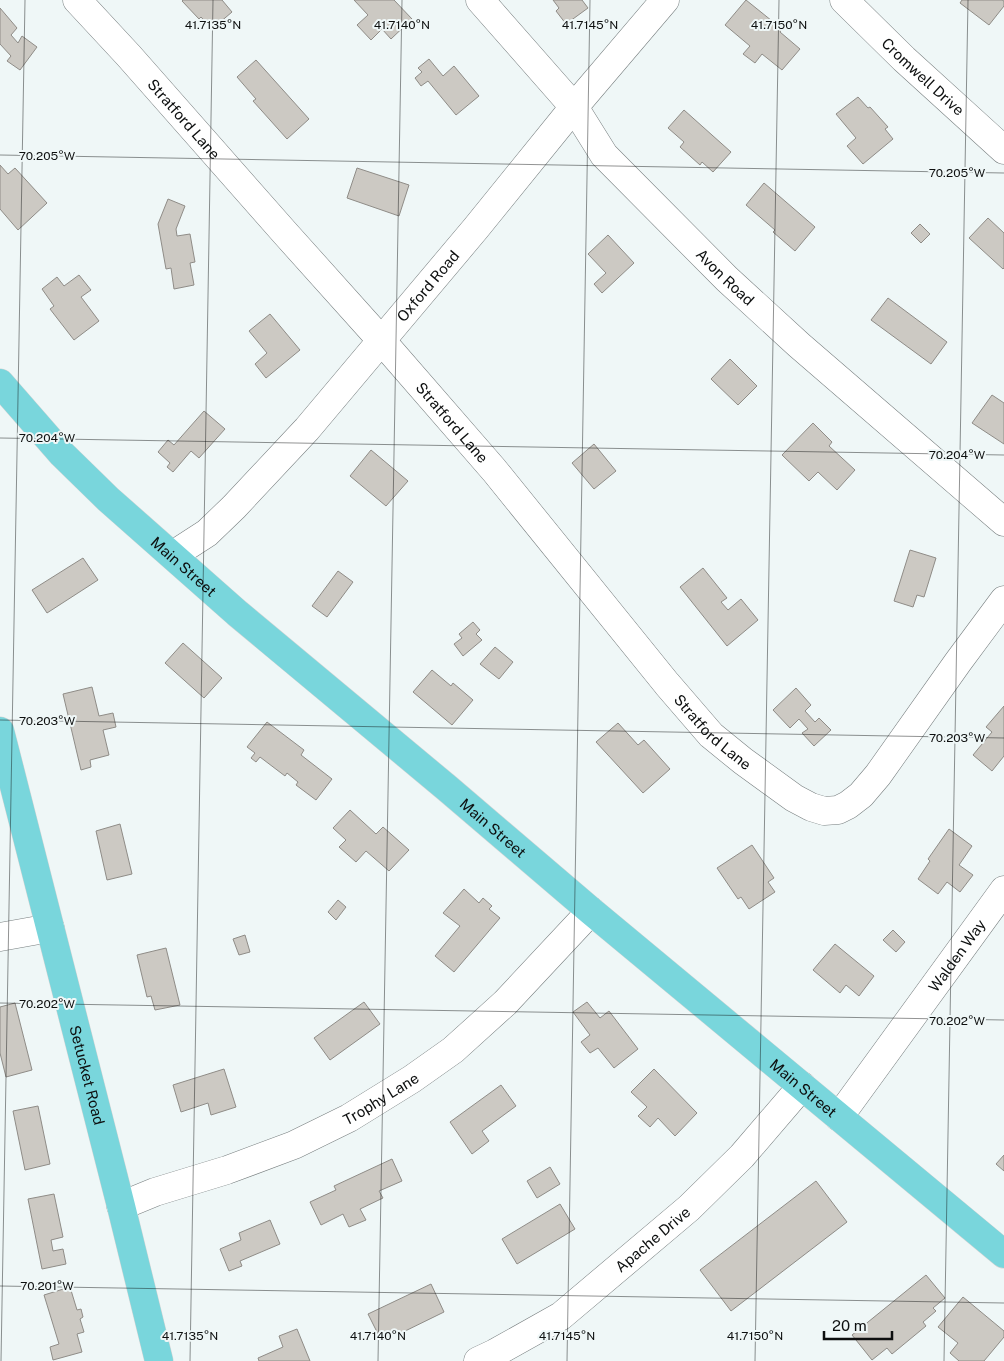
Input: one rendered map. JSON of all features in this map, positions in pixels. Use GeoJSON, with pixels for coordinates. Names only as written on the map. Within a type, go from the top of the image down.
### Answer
{"type":"FeatureCollection","features":[{"type":"Feature","properties":{"kind":"main road","name":"Main Street"},"geometry":{"type":"LineString","coordinates":[[0,383],[9,406],[108,499],[174,555],[237,613],[591,911],[1004,1254]]}},
{"type":"Feature","properties":{"kind":"main road","name":"Setucket Road"},"geometry":{"type":"LineString","coordinates":[[0,731],[159,1361]]}},
{"type":"Feature","properties":{"kind":"street","name":"Stratford Lane"},"geometry":{"type":"LineString","coordinates":[[77,0],[381,340],[494,470],[667,684],[711,735],[794,798],[824,811],[838,810],[861,795],[878,775],[1004,600]]}},
{"type":"Feature","properties":{"kind":"street","name":"Avon Road"},"geometry":{"type":"LineString","coordinates":[[480,0],[574,107],[604,155],[727,279],[799,345],[1004,522]]}},
{"type":"Feature","properties":{"kind":"street","name":"Oxford Road"},"geometry":{"type":"LineString","coordinates":[[174,555],[207,533],[307,429],[665,0]]}},
{"type":"Feature","properties":{"kind":"street","name":"Cromwell Drive"},"geometry":{"type":"LineString","coordinates":[[844,0],[1004,150]]}},
{"type":"Feature","properties":{"kind":"street","name":"Walden Way"},"geometry":{"type":"LineString","coordinates":[[839,1117],[1004,890]]}},
{"type":"Feature","properties":{"kind":"street","name":"Trophy Lane"},"geometry":{"type":"LineString","coordinates":[[121,1206],[155,1192],[227,1170],[294,1144],[349,1118],[453,1050],[505,1003],[591,911]]}},
{"type":"Feature","properties":{"kind":"street"},"geometry":{"type":"LineString","coordinates":[[0,937],[50,928]]}},
{"type":"Feature","properties":{"kind":"street","name":"Apache Drive"},"geometry":{"type":"LineString","coordinates":[[478,1361],[495,1354],[561,1316],[688,1208],[742,1156],[802,1086]]}},
{"type":"Feature","properties":{"kind":"building"},"geometry":{"type":"Polygon","coordinates":[[[183,0],[222,0],[232,12],[212,29],[201,17],[199,19],[183,0]]]}},
{"type":"Feature","properties":{"kind":"building"},"geometry":{"type":"Polygon","coordinates":[[[354,0],[394,0],[412,19],[391,39],[382,29],[371,40],[357,25],[368,15],[354,0]]]}},
{"type":"Feature","properties":{"kind":"building"},"geometry":{"type":"Polygon","coordinates":[[[553,0],[582,0],[588,8],[566,24],[556,11],[559,8],[553,0]]]}},
{"type":"Feature","properties":{"kind":"building"},"geometry":{"type":"Polygon","coordinates":[[[746,0],[782,29],[780,32],[800,49],[782,70],[762,54],[755,63],[743,54],[750,46],[725,25],[746,0]]]}},
{"type":"Feature","properties":{"kind":"building"},"geometry":{"type":"Polygon","coordinates":[[[962,0],[1002,0],[1004,1],[1004,6],[989,25],[960,3],[962,0]]]}},
{"type":"Feature","properties":{"kind":"building"},"geometry":{"type":"Polygon","coordinates":[[[0,8],[17,28],[11,35],[18,43],[22,36],[37,47],[20,70],[7,61],[11,56],[0,44],[0,8]]]}},
{"type":"Feature","properties":{"kind":"building"},"geometry":{"type":"Polygon","coordinates":[[[429,59],[443,76],[454,66],[479,96],[456,115],[428,81],[421,86],[415,78],[422,72],[418,68],[429,59]]]}},
{"type":"Feature","properties":{"kind":"building"},"geometry":{"type":"Polygon","coordinates":[[[256,60],[309,119],[287,139],[253,101],[256,99],[237,77],[256,60]]]}},
{"type":"Feature","properties":{"kind":"building"},"geometry":{"type":"Polygon","coordinates":[[[858,97],[888,127],[885,129],[893,139],[863,164],[847,146],[856,138],[836,114],[858,97]]]}},
{"type":"Feature","properties":{"kind":"building"},"geometry":{"type":"Polygon","coordinates":[[[684,110],[731,152],[713,172],[702,162],[700,165],[680,147],[684,142],[668,128],[684,110]]]}},
{"type":"Feature","properties":{"kind":"building"},"geometry":{"type":"Polygon","coordinates":[[[0,165],[8,174],[15,168],[47,203],[18,230],[0,209],[0,165]]]}},
{"type":"Feature","properties":{"kind":"building"},"geometry":{"type":"Polygon","coordinates":[[[357,168],[409,185],[399,216],[347,198],[357,168]]]}},
{"type":"Feature","properties":{"kind":"building"},"geometry":{"type":"Polygon","coordinates":[[[764,183],[815,227],[795,251],[773,232],[775,230],[746,205],[764,183]]]}},
{"type":"Feature","properties":{"kind":"building"},"geometry":{"type":"Polygon","coordinates":[[[168,199],[185,206],[176,229],[177,236],[190,234],[195,262],[190,263],[194,285],[174,289],[171,268],[166,269],[158,224],[168,199]]]}},
{"type":"Feature","properties":{"kind":"building"},"geometry":{"type":"Polygon","coordinates":[[[988,218],[1004,233],[1003,269],[969,238],[988,218]]]}},
{"type":"Feature","properties":{"kind":"building"},"geometry":{"type":"Polygon","coordinates":[[[920,224],[930,234],[921,243],[911,233],[920,224]]]}},
{"type":"Feature","properties":{"kind":"building"},"geometry":{"type":"Polygon","coordinates":[[[608,235],[634,263],[602,293],[594,284],[606,273],[588,254],[608,235]]]}},
{"type":"Feature","properties":{"kind":"building"},"geometry":{"type":"Polygon","coordinates":[[[79,275],[91,290],[81,297],[99,321],[74,340],[50,309],[54,306],[42,289],[57,277],[64,286],[79,275]]]}},
{"type":"Feature","properties":{"kind":"building"},"geometry":{"type":"Polygon","coordinates":[[[888,298],[947,342],[931,364],[871,320],[888,298]]]}},
{"type":"Feature","properties":{"kind":"building"},"geometry":{"type":"Polygon","coordinates":[[[270,314],[300,350],[266,378],[255,364],[267,353],[249,331],[270,314]]]}},
{"type":"Feature","properties":{"kind":"building"},"geometry":{"type":"Polygon","coordinates":[[[730,359],[757,386],[738,405],[711,379],[730,359]]]}},
{"type":"Feature","properties":{"kind":"building"},"geometry":{"type":"Polygon","coordinates":[[[992,395],[1004,403],[1004,444],[972,423],[992,395]]]}},
{"type":"Feature","properties":{"kind":"building"},"geometry":{"type":"Polygon","coordinates":[[[204,411],[225,429],[199,458],[191,451],[173,472],[167,467],[170,463],[158,452],[168,440],[174,445],[204,411]]]}},
{"type":"Feature","properties":{"kind":"building"},"geometry":{"type":"Polygon","coordinates":[[[813,423],[832,442],[829,446],[855,470],[837,490],[818,472],[809,481],[782,455],[813,423]]]}},
{"type":"Feature","properties":{"kind":"building"},"geometry":{"type":"Polygon","coordinates":[[[594,444],[616,471],[594,489],[572,463],[594,444]]]}},
{"type":"Feature","properties":{"kind":"building"},"geometry":{"type":"Polygon","coordinates":[[[371,450],[408,481],[386,506],[350,476],[371,450]]]}},
{"type":"Feature","properties":{"kind":"building"},"geometry":{"type":"Polygon","coordinates":[[[910,550],[936,558],[924,597],[917,595],[913,607],[894,601],[910,550]]]}},
{"type":"Feature","properties":{"kind":"building"},"geometry":{"type":"Polygon","coordinates":[[[83,558],[98,580],[47,613],[32,590],[83,558]]]}},
{"type":"Feature","properties":{"kind":"building"},"geometry":{"type":"Polygon","coordinates":[[[703,568],[727,598],[721,602],[728,610],[741,599],[758,620],[727,646],[680,587],[703,568]]]}},
{"type":"Feature","properties":{"kind":"building"},"geometry":{"type":"Polygon","coordinates":[[[338,571],[353,582],[327,617],[312,606],[338,571]]]}},
{"type":"Feature","properties":{"kind":"building"},"geometry":{"type":"Polygon","coordinates":[[[473,622],[480,630],[476,634],[482,640],[463,656],[454,644],[462,638],[459,634],[473,622]]]}},
{"type":"Feature","properties":{"kind":"building"},"geometry":{"type":"Polygon","coordinates":[[[183,643],[222,678],[204,698],[165,663],[183,643]]]}},
{"type":"Feature","properties":{"kind":"building"},"geometry":{"type":"Polygon","coordinates":[[[495,647],[513,662],[499,679],[480,664],[495,647]]]}},
{"type":"Feature","properties":{"kind":"building"},"geometry":{"type":"Polygon","coordinates":[[[432,670],[451,686],[453,683],[473,700],[452,725],[413,692],[432,670]]]}},
{"type":"Feature","properties":{"kind":"building"},"geometry":{"type":"Polygon","coordinates":[[[92,687],[99,716],[113,713],[116,727],[103,730],[109,755],[90,760],[91,767],[81,770],[63,694],[92,687]]]}},
{"type":"Feature","properties":{"kind":"building"},"geometry":{"type":"Polygon","coordinates":[[[796,688],[811,705],[805,711],[815,722],[819,718],[831,730],[814,746],[802,733],[808,729],[799,719],[790,728],[773,710],[796,688]]]}},
{"type":"Feature","properties":{"kind":"building"},"geometry":{"type":"Polygon","coordinates":[[[1004,706],[1004,756],[992,771],[973,755],[992,732],[986,727],[1004,706]]]}},
{"type":"Feature","properties":{"kind":"building"},"geometry":{"type":"Polygon","coordinates":[[[267,722],[304,750],[301,755],[332,779],[316,800],[296,785],[298,782],[287,773],[285,776],[260,757],[256,762],[251,758],[255,753],[247,747],[267,722]]]}},
{"type":"Feature","properties":{"kind":"building"},"geometry":{"type":"Polygon","coordinates":[[[618,723],[638,745],[644,740],[670,769],[643,793],[596,742],[618,723]]]}},
{"type":"Feature","properties":{"kind":"building"},"geometry":{"type":"Polygon","coordinates":[[[350,810],[376,834],[383,827],[409,850],[389,871],[366,851],[356,862],[339,847],[346,840],[333,828],[350,810]]]}},
{"type":"Feature","properties":{"kind":"building"},"geometry":{"type":"Polygon","coordinates":[[[120,824],[132,874],[107,880],[96,831],[120,824]]]}},
{"type":"Feature","properties":{"kind":"building"},"geometry":{"type":"Polygon","coordinates":[[[949,829],[972,846],[959,865],[973,875],[960,892],[947,882],[938,894],[918,879],[930,861],[928,859],[949,829]]]}},
{"type":"Feature","properties":{"kind":"building"},"geometry":{"type":"Polygon","coordinates":[[[752,845],[774,878],[768,882],[775,892],[749,909],[741,897],[738,899],[717,868],[752,845]]]}},
{"type":"Feature","properties":{"kind":"building"},"geometry":{"type":"Polygon","coordinates":[[[464,889],[479,903],[483,898],[492,906],[489,909],[500,918],[454,972],[435,956],[460,926],[443,913],[464,889]]]}},
{"type":"Feature","properties":{"kind":"building"},"geometry":{"type":"Polygon","coordinates":[[[338,900],[346,907],[336,920],[328,912],[338,900]]]}},
{"type":"Feature","properties":{"kind":"building"},"geometry":{"type":"Polygon","coordinates":[[[893,930],[905,942],[896,952],[883,940],[893,930]]]}},
{"type":"Feature","properties":{"kind":"building"},"geometry":{"type":"Polygon","coordinates":[[[245,935],[250,952],[239,955],[233,939],[245,935]]]}},
{"type":"Feature","properties":{"kind":"building"},"geometry":{"type":"Polygon","coordinates":[[[835,944],[874,976],[859,996],[846,985],[840,993],[813,970],[835,944]]]}},
{"type":"Feature","properties":{"kind":"building"},"geometry":{"type":"Polygon","coordinates":[[[166,948],[180,1005],[155,1010],[151,996],[147,997],[137,955],[166,948]]]}},
{"type":"Feature","properties":{"kind":"building"},"geometry":{"type":"Polygon","coordinates":[[[364,1002],[380,1024],[330,1060],[314,1038],[364,1002]]]}},
{"type":"Feature","properties":{"kind":"building"},"geometry":{"type":"Polygon","coordinates":[[[587,1002],[600,1018],[609,1011],[638,1049],[614,1068],[598,1048],[590,1053],[581,1042],[590,1035],[573,1012],[587,1002]]]}},
{"type":"Feature","properties":{"kind":"building"},"geometry":{"type":"Polygon","coordinates":[[[15,1003],[32,1070],[6,1077],[0,1053],[0,1007],[15,1003]]]}},
{"type":"Feature","properties":{"kind":"building"},"geometry":{"type":"Polygon","coordinates":[[[224,1069],[236,1107],[211,1115],[208,1103],[181,1112],[173,1085],[224,1069]]]}},
{"type":"Feature","properties":{"kind":"building"},"geometry":{"type":"Polygon","coordinates":[[[654,1069],[697,1113],[675,1136],[658,1118],[650,1127],[638,1116],[647,1107],[631,1092],[654,1069]]]}},
{"type":"Feature","properties":{"kind":"building"},"geometry":{"type":"Polygon","coordinates":[[[501,1085],[516,1106],[482,1131],[489,1141],[472,1154],[450,1122],[501,1085]]]}},
{"type":"Feature","properties":{"kind":"building"},"geometry":{"type":"Polygon","coordinates":[[[38,1106],[50,1164],[25,1170],[13,1111],[38,1106]]]}},
{"type":"Feature","properties":{"kind":"building"},"geometry":{"type":"Polygon","coordinates":[[[1004,1155],[1004,1171],[996,1164],[1004,1155]]]}},
{"type":"Feature","properties":{"kind":"building"},"geometry":{"type":"Polygon","coordinates":[[[392,1159],[402,1181],[379,1191],[383,1198],[360,1209],[366,1220],[349,1227],[343,1214],[321,1225],[310,1202],[336,1190],[334,1186],[392,1159]]]}},
{"type":"Feature","properties":{"kind":"building"},"geometry":{"type":"Polygon","coordinates":[[[550,1167],[560,1184],[537,1198],[527,1181],[550,1167]]]}},
{"type":"Feature","properties":{"kind":"building"},"geometry":{"type":"Polygon","coordinates":[[[816,1181],[847,1222],[731,1311],[700,1270],[816,1181]]]}},
{"type":"Feature","properties":{"kind":"building"},"geometry":{"type":"Polygon","coordinates":[[[54,1194],[63,1237],[51,1240],[53,1251],[63,1249],[66,1264],[42,1269],[28,1199],[54,1194]]]}},
{"type":"Feature","properties":{"kind":"building"},"geometry":{"type":"Polygon","coordinates":[[[560,1204],[575,1229],[517,1264],[502,1239],[560,1204]]]}},
{"type":"Feature","properties":{"kind":"building"},"geometry":{"type":"Polygon","coordinates":[[[270,1220],[280,1244],[240,1261],[242,1266],[229,1271],[220,1249],[241,1240],[239,1233],[270,1220]]]}},
{"type":"Feature","properties":{"kind":"building"},"geometry":{"type":"Polygon","coordinates":[[[926,1275],[945,1298],[933,1308],[936,1311],[923,1322],[926,1326],[892,1354],[887,1348],[872,1360],[852,1335],[926,1275]]]}},
{"type":"Feature","properties":{"kind":"building"},"geometry":{"type":"Polygon","coordinates":[[[431,1284],[444,1312],[397,1335],[395,1331],[380,1338],[368,1314],[431,1284]]]}},
{"type":"Feature","properties":{"kind":"building"},"geometry":{"type":"Polygon","coordinates":[[[70,1287],[77,1310],[81,1309],[83,1317],[80,1319],[84,1332],[77,1334],[82,1352],[53,1360],[50,1347],[59,1344],[44,1295],[70,1287]]]}},
{"type":"Feature","properties":{"kind":"building"},"geometry":{"type":"Polygon","coordinates":[[[963,1297],[1004,1331],[1004,1337],[984,1361],[959,1361],[950,1353],[958,1343],[938,1327],[963,1297]]]}},
{"type":"Feature","properties":{"kind":"building"},"geometry":{"type":"Polygon","coordinates":[[[297,1329],[310,1361],[259,1361],[258,1358],[283,1347],[279,1336],[297,1329]]]}}]}
